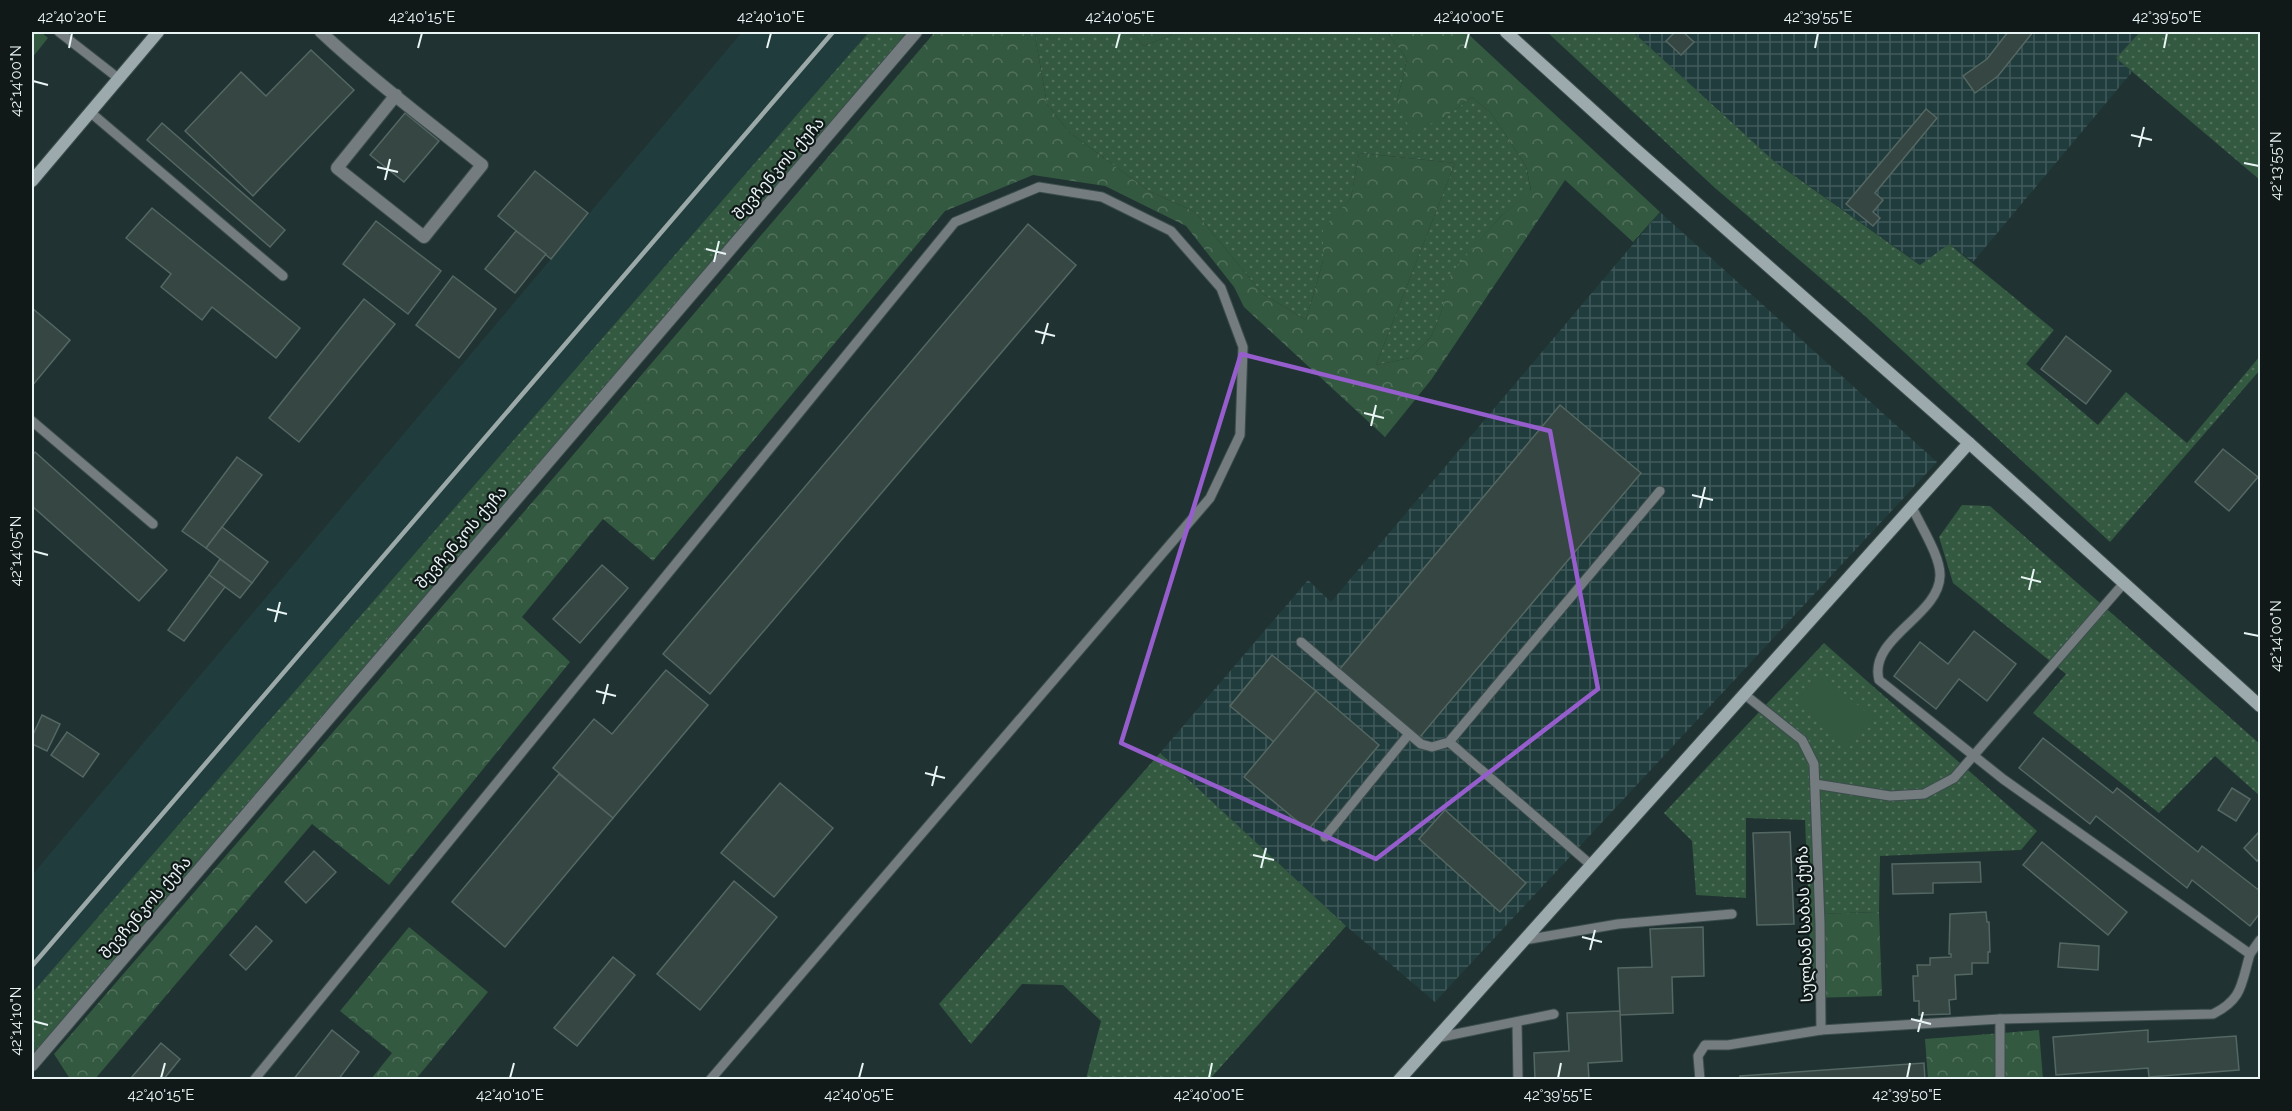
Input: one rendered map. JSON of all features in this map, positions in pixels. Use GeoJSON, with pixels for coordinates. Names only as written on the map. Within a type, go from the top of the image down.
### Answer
{"type":"FeatureCollection","features":[{"type":"Feature","properties":{"kind":"main road"},"geometry":{"type":"LineString","coordinates":[[32,181],[158,32]]}},
{"type":"Feature","properties":{"kind":"main road"},"geometry":{"type":"LineString","coordinates":[[1506,32],[1969,443],[2260,706]]}},
{"type":"Feature","properties":{"kind":"main road"},"geometry":{"type":"LineString","coordinates":[[1399,1080],[1969,443]]}},
{"type":"Feature","properties":{"kind":"street"},"geometry":{"type":"LineString","coordinates":[[321,32],[348,57],[396,95],[482,165],[424,237],[337,168],[396,95]]}},
{"type":"Feature","properties":{"kind":"street","name":"შევჩენკოს ქუჩა"},"geometry":{"type":"LineString","coordinates":[[32,1065],[916,32]]}},
{"type":"Feature","properties":{"kind":"lane"},"geometry":{"type":"LineString","coordinates":[[59,32],[118,78]]}},
{"type":"Feature","properties":{"kind":"lane"},"geometry":{"type":"LineString","coordinates":[[90,112],[283,276]]}},
{"type":"Feature","properties":{"kind":"lane"},"geometry":{"type":"LineString","coordinates":[[254,1080],[955,222],[1039,186],[1102,197],[1172,231],[1221,288],[1243,347],[1240,435],[1210,498],[710,1080]]}},
{"type":"Feature","properties":{"kind":"lane"},"geometry":{"type":"LineString","coordinates":[[32,421],[153,524]]}},
{"type":"Feature","properties":{"kind":"lane"},"geometry":{"type":"LineString","coordinates":[[1301,642],[1420,744],[1432,747],[1449,742],[1660,491]]}},
{"type":"Feature","properties":{"kind":"lane"},"geometry":{"type":"LineString","coordinates":[[1912,507],[1939,567],[1939,584],[1932,597],[1883,652],[1877,674],[1879,680],[2003,779],[2250,954]]}},
{"type":"Feature","properties":{"kind":"lane"},"geometry":{"type":"LineString","coordinates":[[1815,784],[1890,796],[1924,794],[1954,778],[2124,583]]}},
{"type":"Feature","properties":{"kind":"lane","name":"სულხან საბას ქუჩა"},"geometry":{"type":"LineString","coordinates":[[1744,694],[1802,740],[1815,764],[1821,1030]]}},
{"type":"Feature","properties":{"kind":"lane"},"geometry":{"type":"LineString","coordinates":[[1325,837],[1410,735]]}},
{"type":"Feature","properties":{"kind":"lane"},"geometry":{"type":"LineString","coordinates":[[1449,742],[1591,865]]}},
{"type":"Feature","properties":{"kind":"lane"},"geometry":{"type":"LineString","coordinates":[[1524,940],[1618,924],[1732,914]]}},
{"type":"Feature","properties":{"kind":"lane"},"geometry":{"type":"LineString","coordinates":[[1700,1080],[1698,1056],[1705,1045],[1728,1045],[1821,1030],[2000,1019],[2212,1014],[2230,1004],[2238,996],[2250,954],[2260,940]]}},
{"type":"Feature","properties":{"kind":"lane"},"geometry":{"type":"LineString","coordinates":[[1436,1038],[1554,1014]]}},
{"type":"Feature","properties":{"kind":"lane"},"geometry":{"type":"LineString","coordinates":[[2000,1019],[2000,1080]]}},
{"type":"Feature","properties":{"kind":"lane"},"geometry":{"type":"LineString","coordinates":[[1517,1022],[1518,1080]]}},
{"type":"Feature","properties":{"kind":"highlighted area"},"geometry":{"type":"Polygon","coordinates":[[[1241,354],[1550,431],[1598,689],[1376,859],[1121,743],[1241,354]]]}},
{"type":"Feature","properties":{"kind":"shaded area"},"geometry":{"type":"Polygon","coordinates":[[[742,32],[869,32],[32,993],[32,875],[742,32]]]}},
{"type":"Feature","properties":{"kind":"shaded area"},"geometry":{"type":"Polygon","coordinates":[[[1633,32],[2140,32],[2116,58],[2132,72],[1973,262],[1949,244],[1921,265],[1775,162],[1633,32]]]}},
{"type":"Feature","properties":{"kind":"shaded area"},"geometry":{"type":"Polygon","coordinates":[[[1660,212],[1937,462],[1435,1002],[1346,926],[1160,753],[1308,580],[1331,602],[1660,212]]]}},
{"type":"Feature","properties":{"kind":"green space"},"geometry":{"type":"Polygon","coordinates":[[[32,32],[41,32],[48,38],[32,58],[32,32]]]}},
{"type":"Feature","properties":{"kind":"green space"},"geometry":{"type":"Polygon","coordinates":[[[869,32],[916,32],[32,1065],[32,993],[869,32]]]}},
{"type":"Feature","properties":{"kind":"green space"},"geometry":{"type":"Polygon","coordinates":[[[935,32],[1038,32],[1035,36],[1047,104],[1070,133],[1149,191],[1195,212],[1263,294],[1306,320],[1323,261],[1323,228],[1351,198],[1359,153],[1455,163],[1376,365],[1410,358],[1431,337],[1441,313],[1451,273],[1501,216],[1531,190],[1526,166],[1491,113],[1472,97],[1443,119],[1411,131],[1397,102],[1407,59],[1387,32],[1466,32],[1660,212],[1633,242],[1565,180],[1431,380],[1385,437],[1244,307],[1234,287],[1186,226],[1105,186],[1033,175],[945,211],[653,561],[603,519],[522,617],[570,662],[389,885],[312,824],[95,1079],[70,1079],[54,1054],[555,476],[935,32]]]}},
{"type":"Feature","properties":{"kind":"green space"},"geometry":{"type":"Polygon","coordinates":[[[1038,32],[1131,32],[1144,46],[1178,32],[1387,32],[1407,59],[1397,102],[1443,119],[1472,97],[1491,113],[1526,166],[1531,191],[1501,216],[1452,273],[1441,313],[1431,337],[1410,358],[1376,365],[1455,163],[1359,153],[1351,198],[1323,229],[1323,261],[1306,320],[1263,294],[1195,212],[1149,191],[1070,133],[1047,104],[1035,36],[1038,32]]]}},
{"type":"Feature","properties":{"kind":"green space"},"geometry":{"type":"Polygon","coordinates":[[[1131,32],[1178,32],[1144,46],[1131,32]]]}},
{"type":"Feature","properties":{"kind":"green space"},"geometry":{"type":"Polygon","coordinates":[[[1547,32],[1633,32],[1775,162],[1920,265],[1949,244],[2054,330],[2026,364],[2098,425],[2126,392],[2187,443],[2260,356],[2260,370],[2110,542],[1865,316],[1715,188],[1547,32]]]}},
{"type":"Feature","properties":{"kind":"green space"},"geometry":{"type":"Polygon","coordinates":[[[2140,32],[2260,32],[2260,180],[2116,58],[2140,32]]]}},
{"type":"Feature","properties":{"kind":"green space"},"geometry":{"type":"Polygon","coordinates":[[[1962,505],[1990,506],[2260,744],[2260,796],[2215,756],[2159,813],[2033,713],[2066,674],[1953,583],[1939,537],[1962,505]]]}},
{"type":"Feature","properties":{"kind":"green space"},"geometry":{"type":"Polygon","coordinates":[[[1824,643],[2037,831],[2021,850],[1880,856],[1879,912],[1809,914],[1805,820],[1746,818],[1746,898],[1696,895],[1692,841],[1664,813],[1824,643]]]}},
{"type":"Feature","properties":{"kind":"green space"},"geometry":{"type":"Polygon","coordinates":[[[1820,673],[1874,719],[1849,748],[1795,702],[1820,673]]]}},
{"type":"Feature","properties":{"kind":"green space"},"geometry":{"type":"Polygon","coordinates":[[[1160,753],[1346,926],[1210,1079],[1086,1079],[1101,1021],[1063,985],[1022,984],[971,1044],[939,1004],[1160,753]]]}},
{"type":"Feature","properties":{"kind":"green space"},"geometry":{"type":"Polygon","coordinates":[[[1879,912],[1882,996],[1811,998],[1809,914],[1879,912]]]}},
{"type":"Feature","properties":{"kind":"green space"},"geometry":{"type":"Polygon","coordinates":[[[409,927],[488,992],[416,1079],[371,1079],[392,1053],[340,1011],[409,927]]]}},
{"type":"Feature","properties":{"kind":"green space"},"geometry":{"type":"Polygon","coordinates":[[[2039,1030],[2043,1079],[1928,1079],[1925,1039],[2039,1030]]]}},
{"type":"Feature","properties":{"kind":"building"},"geometry":{"type":"Polygon","coordinates":[[[1675,32],[1683,32],[1694,42],[1681,55],[1666,41],[1675,32]]]}},
{"type":"Feature","properties":{"kind":"building"},"geometry":{"type":"Polygon","coordinates":[[[2008,32],[2033,32],[1998,76],[1975,93],[1963,76],[1987,59],[2008,32]]]}},
{"type":"Feature","properties":{"kind":"building"},"geometry":{"type":"Polygon","coordinates":[[[311,50],[354,90],[253,196],[185,131],[241,72],[266,96],[311,50]]]}},
{"type":"Feature","properties":{"kind":"building"},"geometry":{"type":"Polygon","coordinates":[[[1926,109],[1937,118],[1875,193],[1883,200],[1873,212],[1880,218],[1873,226],[1846,204],[1926,109]]]}},
{"type":"Feature","properties":{"kind":"building"},"geometry":{"type":"Polygon","coordinates":[[[405,113],[439,141],[404,182],[370,155],[405,113]]]}},
{"type":"Feature","properties":{"kind":"building"},"geometry":{"type":"Polygon","coordinates":[[[162,123],[285,230],[270,247],[147,140],[162,123]]]}},
{"type":"Feature","properties":{"kind":"building"},"geometry":{"type":"Polygon","coordinates":[[[535,171],[588,213],[551,259],[498,216],[535,171]]]}},
{"type":"Feature","properties":{"kind":"building"},"geometry":{"type":"Polygon","coordinates":[[[152,208],[300,328],[276,358],[212,307],[202,320],[161,287],[171,274],[126,238],[152,208]]]}},
{"type":"Feature","properties":{"kind":"building"},"geometry":{"type":"Polygon","coordinates":[[[376,221],[441,271],[408,314],[343,264],[376,221]]]}},
{"type":"Feature","properties":{"kind":"building"},"geometry":{"type":"Polygon","coordinates":[[[1028,224],[1076,265],[710,694],[663,654],[1028,224]]]}},
{"type":"Feature","properties":{"kind":"building"},"geometry":{"type":"Polygon","coordinates":[[[516,231],[546,254],[515,293],[485,269],[516,231]]]}},
{"type":"Feature","properties":{"kind":"building"},"geometry":{"type":"Polygon","coordinates":[[[453,276],[496,309],[459,358],[416,325],[453,276]]]}},
{"type":"Feature","properties":{"kind":"building"},"geometry":{"type":"Polygon","coordinates":[[[364,299],[395,324],[299,442],[269,418],[364,299]]]}},
{"type":"Feature","properties":{"kind":"building"},"geometry":{"type":"Polygon","coordinates":[[[32,308],[70,340],[32,386],[32,308]]]}},
{"type":"Feature","properties":{"kind":"building"},"geometry":{"type":"Polygon","coordinates":[[[2066,336],[2111,371],[2086,404],[2041,369],[2066,336]]]}},
{"type":"Feature","properties":{"kind":"building"},"geometry":{"type":"Polygon","coordinates":[[[1560,405],[1641,473],[1420,737],[1339,670],[1560,405]]]}},
{"type":"Feature","properties":{"kind":"building"},"geometry":{"type":"Polygon","coordinates":[[[2223,449],[2258,477],[2229,511],[2195,482],[2223,449]]]}},
{"type":"Feature","properties":{"kind":"building"},"geometry":{"type":"Polygon","coordinates":[[[35,452],[167,570],[139,601],[32,506],[32,456],[35,452]]]}},
{"type":"Feature","properties":{"kind":"building"},"geometry":{"type":"Polygon","coordinates":[[[237,457],[262,475],[206,548],[182,531],[237,457]]]}},
{"type":"Feature","properties":{"kind":"building"},"geometry":{"type":"Polygon","coordinates":[[[222,527],[268,562],[252,583],[206,548],[222,527]]]}},
{"type":"Feature","properties":{"kind":"building"},"geometry":{"type":"Polygon","coordinates":[[[220,559],[252,583],[240,598],[209,575],[220,559]]]}},
{"type":"Feature","properties":{"kind":"building"},"geometry":{"type":"Polygon","coordinates":[[[602,565],[628,588],[580,643],[553,619],[602,565]]]}},
{"type":"Feature","properties":{"kind":"building"},"geometry":{"type":"Polygon","coordinates":[[[209,575],[225,587],[184,641],[168,630],[209,575]]]}},
{"type":"Feature","properties":{"kind":"building"},"geometry":{"type":"Polygon","coordinates":[[[1974,631],[2016,664],[1987,701],[1959,679],[1936,709],[1894,676],[1920,642],[1948,664],[1974,631]]]}},
{"type":"Feature","properties":{"kind":"building"},"geometry":{"type":"Polygon","coordinates":[[[1272,655],[1316,691],[1274,742],[1230,706],[1272,655]]]}},
{"type":"Feature","properties":{"kind":"building"},"geometry":{"type":"Polygon","coordinates":[[[666,670],[708,705],[613,818],[553,768],[594,719],[612,734],[666,670]]]}},
{"type":"Feature","properties":{"kind":"building"},"geometry":{"type":"Polygon","coordinates":[[[1316,691],[1379,745],[1308,830],[1244,777],[1316,691]]]}},
{"type":"Feature","properties":{"kind":"building"},"geometry":{"type":"Polygon","coordinates":[[[42,715],[60,724],[47,751],[32,744],[32,737],[42,715]]]}},
{"type":"Feature","properties":{"kind":"building"},"geometry":{"type":"Polygon","coordinates":[[[67,732],[99,754],[83,777],[51,755],[67,732]]]}},
{"type":"Feature","properties":{"kind":"building"},"geometry":{"type":"Polygon","coordinates":[[[2043,738],[2113,793],[2117,788],[2198,852],[2202,846],[2260,891],[2260,913],[2250,926],[2192,880],[2187,888],[2096,816],[2090,824],[2019,768],[2043,738]]]}},
{"type":"Feature","properties":{"kind":"building"},"geometry":{"type":"Polygon","coordinates":[[[559,774],[613,818],[505,947],[452,902],[559,774]]]}},
{"type":"Feature","properties":{"kind":"building"},"geometry":{"type":"Polygon","coordinates":[[[780,783],[833,828],[774,897],[721,853],[780,783]]]}},
{"type":"Feature","properties":{"kind":"building"},"geometry":{"type":"Polygon","coordinates":[[[2232,788],[2250,799],[2236,821],[2218,810],[2232,788]]]}},
{"type":"Feature","properties":{"kind":"building"},"geometry":{"type":"Polygon","coordinates":[[[1445,810],[1526,883],[1500,912],[1419,839],[1445,810]]]}},
{"type":"Feature","properties":{"kind":"building"},"geometry":{"type":"Polygon","coordinates":[[[2260,831],[2260,857],[2257,861],[2244,848],[2260,831]]]}},
{"type":"Feature","properties":{"kind":"building"},"geometry":{"type":"Polygon","coordinates":[[[1790,832],[1794,924],[1757,925],[1753,833],[1790,832]]]}},
{"type":"Feature","properties":{"kind":"building"},"geometry":{"type":"Polygon","coordinates":[[[2042,842],[2127,912],[2108,935],[2023,865],[2042,842]]]}},
{"type":"Feature","properties":{"kind":"building"},"geometry":{"type":"Polygon","coordinates":[[[314,851],[336,872],[306,903],[285,882],[314,851]]]}},
{"type":"Feature","properties":{"kind":"building"},"geometry":{"type":"Polygon","coordinates":[[[1980,862],[1981,882],[1933,883],[1933,893],[1893,894],[1892,864],[1980,862]]]}},
{"type":"Feature","properties":{"kind":"building"},"geometry":{"type":"Polygon","coordinates":[[[734,881],[777,917],[700,1010],[657,974],[734,881]]]}},
{"type":"Feature","properties":{"kind":"building"},"geometry":{"type":"Polygon","coordinates":[[[1986,912],[1987,922],[1989,922],[1988,963],[1972,963],[1972,974],[1955,975],[1956,999],[1949,1000],[1950,1014],[1919,1015],[1919,1001],[1914,1001],[1913,976],[1918,976],[1917,965],[1930,965],[1930,958],[1951,957],[1949,954],[1950,914],[1986,912]]]}},
{"type":"Feature","properties":{"kind":"building"},"geometry":{"type":"Polygon","coordinates":[[[256,926],[272,941],[246,970],[230,955],[256,926]]]}},
{"type":"Feature","properties":{"kind":"building"},"geometry":{"type":"Polygon","coordinates":[[[1703,927],[1704,976],[1672,977],[1673,1013],[1620,1015],[1618,968],[1652,967],[1650,929],[1703,927]]]}},
{"type":"Feature","properties":{"kind":"building"},"geometry":{"type":"Polygon","coordinates":[[[2060,943],[2099,946],[2098,970],[2058,967],[2060,943]]]}},
{"type":"Feature","properties":{"kind":"building"},"geometry":{"type":"Polygon","coordinates":[[[613,957],[635,975],[577,1046],[554,1028],[613,957]]]}},
{"type":"Feature","properties":{"kind":"building"},"geometry":{"type":"Polygon","coordinates":[[[1620,1011],[1622,1061],[1588,1063],[1589,1080],[1535,1080],[1534,1053],[1569,1051],[1567,1013],[1620,1011]]]}},
{"type":"Feature","properties":{"kind":"building"},"geometry":{"type":"Polygon","coordinates":[[[332,1030],[359,1052],[338,1080],[293,1080],[332,1030]]]}},
{"type":"Feature","properties":{"kind":"building"},"geometry":{"type":"Polygon","coordinates":[[[2148,1030],[2148,1042],[2236,1036],[2239,1070],[2149,1077],[2148,1068],[2056,1075],[2053,1037],[2148,1030]]]}},
{"type":"Feature","properties":{"kind":"building"},"geometry":{"type":"Polygon","coordinates":[[[161,1043],[180,1059],[163,1080],[133,1080],[131,1078],[161,1043]]]}},
{"type":"Feature","properties":{"kind":"building"},"geometry":{"type":"Polygon","coordinates":[[[1924,1063],[1925,1080],[1740,1080],[1740,1076],[1924,1063]]]}},
{"type":"Feature","properties":{"kind":"railway"},"geometry":{"type":"LineString","coordinates":[[32,966],[833,32]]}}]}
